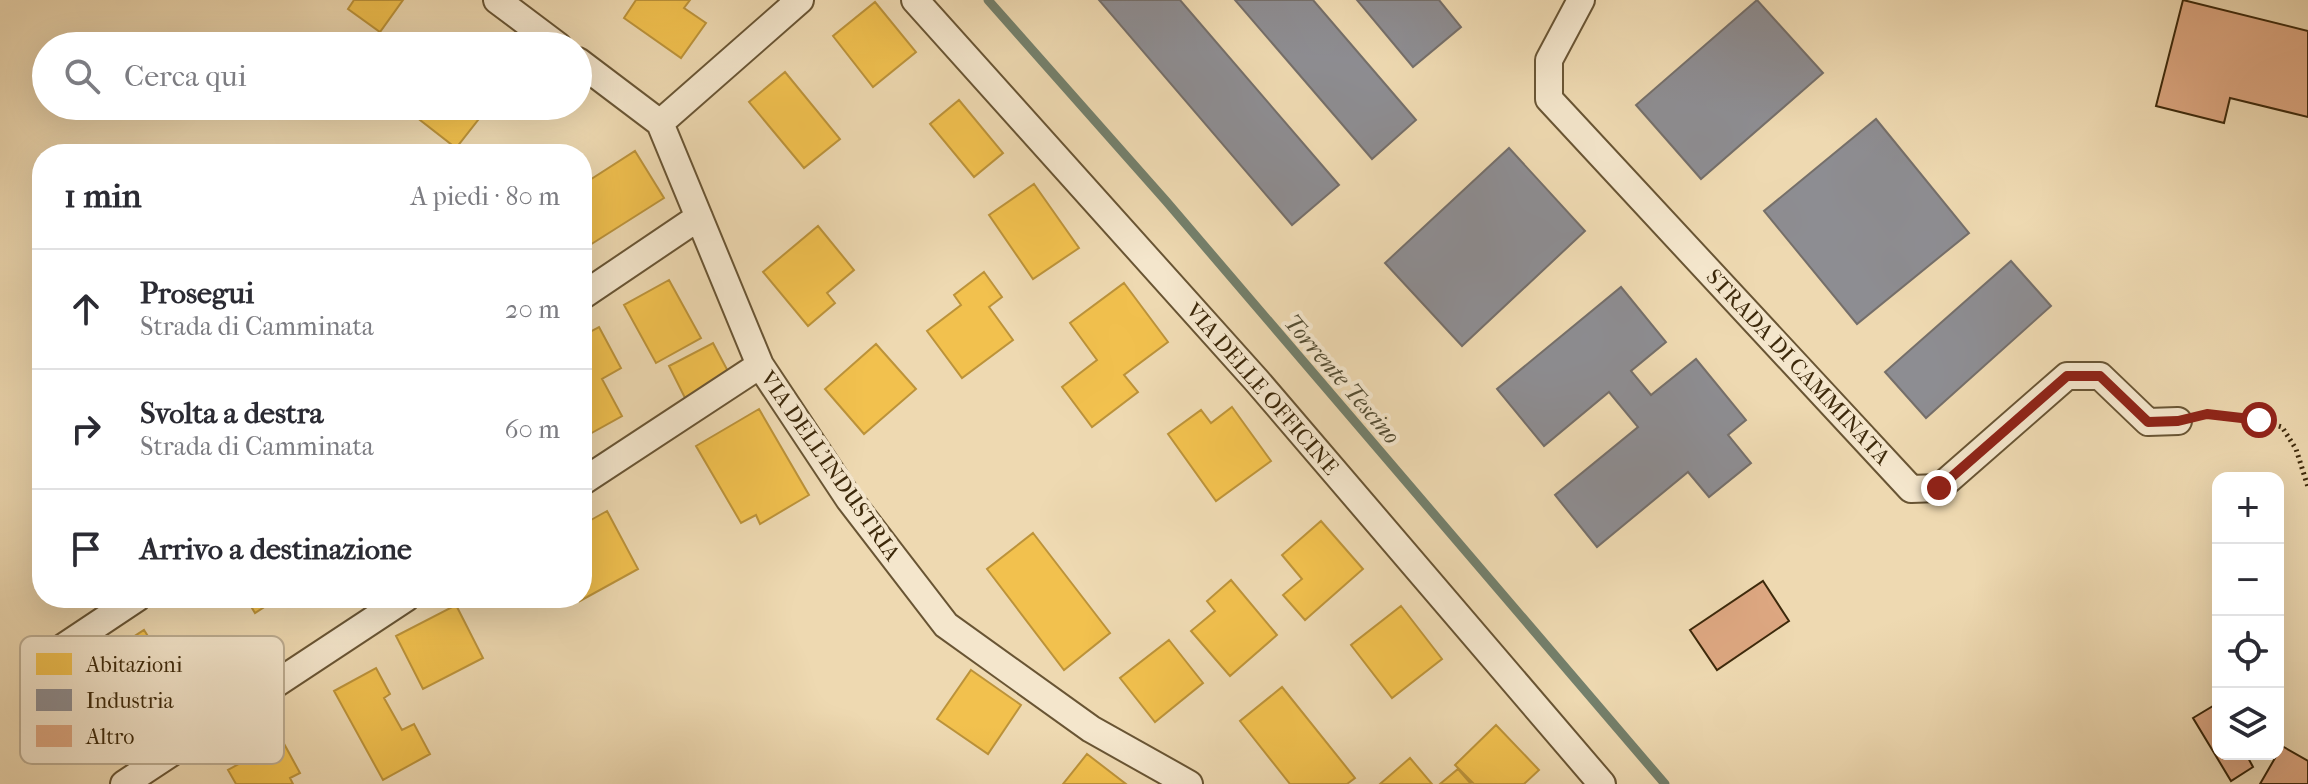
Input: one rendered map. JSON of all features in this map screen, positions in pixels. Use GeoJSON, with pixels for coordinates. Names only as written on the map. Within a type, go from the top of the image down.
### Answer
{"type":"FeatureCollection","features":[{"type":"Feature","properties":{"kind":"street"},"geometry":{"type":"LineString","coordinates":[[497,0],[539,32]]}},
{"type":"Feature","properties":{"kind":"street"},"geometry":{"type":"LineString","coordinates":[[592,72],[660,123],[800,0]]}},
{"type":"Feature","properties":{"kind":"street","name":"VIA DELLE OFFICINE"},"geometry":{"type":"LineString","coordinates":[[915,0],[1257,381],[1602,784]]}},
{"type":"Feature","properties":{"kind":"street","name":"STRADA DI CAMMINATA"},"geometry":{"type":"LineString","coordinates":[[1581,0],[1549,60],[1549,99],[1911,489],[1939,488],[2067,376],[2100,376],[2148,422],[2178,421]]}},
{"type":"Feature","properties":{"kind":"street","name":"VIA DELL'INDUSTRIA"},"geometry":{"type":"LineString","coordinates":[[660,123],[760,365],[849,499],[946,625],[1091,729],[1189,784]]}},
{"type":"Feature","properties":{"kind":"street"},"geometry":{"type":"LineString","coordinates":[[592,289],[699,217]]}},
{"type":"Feature","properties":{"kind":"street"},"geometry":{"type":"LineString","coordinates":[[592,475],[760,365]]}},
{"type":"Feature","properties":{"kind":"street"},"geometry":{"type":"LineString","coordinates":[[80,636],[122,608]]}},
{"type":"Feature","properties":{"kind":"street"},"geometry":{"type":"LineString","coordinates":[[284,678],[391,608]]}},
{"type":"Feature","properties":{"kind":"street"},"geometry":{"type":"LineString","coordinates":[[124,784],[154,764]]}},
{"type":"Feature","properties":{"kind":"path"},"geometry":{"type":"LineString","coordinates":[[2178,421],[2207,414],[2259,420],[2282,427],[2296,449],[2308,487]]}},
{"type":"Feature","properties":{"kind":"building: Abitazioni"},"geometry":{"type":"Polygon","coordinates":[[[354,0],[403,0],[380,32],[348,9],[354,0]]]}},
{"type":"Feature","properties":{"kind":"building: Abitazioni"},"geometry":{"type":"Polygon","coordinates":[[[636,0],[690,0],[684,8],[706,23],[681,58],[624,18],[636,0]]]}},
{"type":"Feature","properties":{"kind":"building: Abitazioni"},"geometry":{"type":"Polygon","coordinates":[[[875,2],[916,52],[873,87],[833,36],[875,2]]]}},
{"type":"Feature","properties":{"kind":"building: Abitazioni"},"geometry":{"type":"Polygon","coordinates":[[[785,72],[840,139],[804,168],[749,102],[785,72]]]}},
{"type":"Feature","properties":{"kind":"building: Abitazioni"},"geometry":{"type":"Polygon","coordinates":[[[959,100],[1003,153],[974,177],[930,124],[959,100]]]}},
{"type":"Feature","properties":{"kind":"building: Abitazioni"},"geometry":{"type":"Polygon","coordinates":[[[420,120],[478,120],[459,144],[451,144],[420,120]]]}},
{"type":"Feature","properties":{"kind":"building: Abitazioni"},"geometry":{"type":"Polygon","coordinates":[[[635,151],[664,198],[592,244],[592,179],[635,151]]]}},
{"type":"Feature","properties":{"kind":"building: Abitazioni"},"geometry":{"type":"Polygon","coordinates":[[[1034,184],[1079,248],[1033,279],[989,215],[1034,184]]]}},
{"type":"Feature","properties":{"kind":"building: Abitazioni"},"geometry":{"type":"Polygon","coordinates":[[[818,226],[854,270],[827,293],[835,303],[808,326],[763,272],[818,226]]]}},
{"type":"Feature","properties":{"kind":"building: Abitazioni"},"geometry":{"type":"Polygon","coordinates":[[[984,272],[1002,297],[989,307],[1013,340],[962,378],[927,331],[961,305],[954,295],[984,272]]]}},
{"type":"Feature","properties":{"kind":"building: Abitazioni"},"geometry":{"type":"Polygon","coordinates":[[[669,280],[701,338],[656,363],[624,305],[669,280]]]}},
{"type":"Feature","properties":{"kind":"building: Abitazioni"},"geometry":{"type":"Polygon","coordinates":[[[1124,283],[1168,342],[1124,375],[1138,392],[1092,427],[1062,387],[1097,360],[1070,323],[1124,283]]]}},
{"type":"Feature","properties":{"kind":"building: Abitazioni"},"geometry":{"type":"Polygon","coordinates":[[[599,327],[621,368],[602,379],[622,416],[592,433],[592,331],[599,327]]]}},
{"type":"Feature","properties":{"kind":"building: Abitazioni"},"geometry":{"type":"Polygon","coordinates":[[[713,343],[731,377],[686,400],[669,366],[713,343]]]}},
{"type":"Feature","properties":{"kind":"building: Abitazioni"},"geometry":{"type":"Polygon","coordinates":[[[876,344],[916,389],[864,434],[825,389],[876,344]]]}},
{"type":"Feature","properties":{"kind":"building: Abitazioni"},"geometry":{"type":"Polygon","coordinates":[[[1232,407],[1271,461],[1216,501],[1168,434],[1201,410],[1211,423],[1232,407]]]}},
{"type":"Feature","properties":{"kind":"building: Abitazioni"},"geometry":{"type":"Polygon","coordinates":[[[759,409],[809,495],[760,524],[756,515],[741,523],[696,446],[759,409]]]}},
{"type":"Feature","properties":{"kind":"building: Abitazioni"},"geometry":{"type":"Polygon","coordinates":[[[607,511],[638,569],[592,594],[592,519],[607,511]]]}},
{"type":"Feature","properties":{"kind":"building: Abitazioni"},"geometry":{"type":"Polygon","coordinates":[[[1321,521],[1363,569],[1305,620],[1283,595],[1302,579],[1282,555],[1321,521]]]}},
{"type":"Feature","properties":{"kind":"building: Abitazioni"},"geometry":{"type":"Polygon","coordinates":[[[1033,533],[1110,633],[1064,670],[987,569],[1033,533]]]}},
{"type":"Feature","properties":{"kind":"building: Abitazioni"},"geometry":{"type":"Polygon","coordinates":[[[1231,580],[1277,635],[1230,676],[1191,631],[1215,611],[1207,601],[1231,580]]]}},
{"type":"Feature","properties":{"kind":"building: Abitazioni"},"geometry":{"type":"Polygon","coordinates":[[[1401,606],[1442,659],[1392,698],[1351,645],[1401,606]]]}},
{"type":"Feature","properties":{"kind":"building: Abitazioni"},"geometry":{"type":"Polygon","coordinates":[[[450,608],[458,608],[483,658],[423,689],[396,636],[450,608]]]}},
{"type":"Feature","properties":{"kind":"building: Abitazioni"},"geometry":{"type":"Polygon","coordinates":[[[1169,640],[1203,683],[1155,722],[1120,678],[1169,640]]]}},
{"type":"Feature","properties":{"kind":"building: Abitazioni"},"geometry":{"type":"Polygon","coordinates":[[[376,668],[390,694],[384,698],[402,730],[414,724],[430,754],[383,780],[334,691],[376,668]]]}},
{"type":"Feature","properties":{"kind":"building: Abitazioni"},"geometry":{"type":"Polygon","coordinates":[[[971,670],[1021,705],[988,754],[937,719],[971,670]]]}},
{"type":"Feature","properties":{"kind":"building: Abitazioni"},"geometry":{"type":"Polygon","coordinates":[[[1282,687],[1355,778],[1347,784],[1290,784],[1240,721],[1282,687]]]}},
{"type":"Feature","properties":{"kind":"building: Abitazioni"},"geometry":{"type":"Polygon","coordinates":[[[1496,725],[1539,770],[1524,784],[1474,784],[1455,765],[1496,725]]]}},
{"type":"Feature","properties":{"kind":"building: Abitazioni"},"geometry":{"type":"Polygon","coordinates":[[[284,744],[300,773],[290,778],[293,784],[236,784],[228,770],[239,764],[284,764],[284,744]]]}},
{"type":"Feature","properties":{"kind":"building: Abitazioni"},"geometry":{"type":"Polygon","coordinates":[[[1087,754],[1126,784],[1063,784],[1087,754]]]}},
{"type":"Feature","properties":{"kind":"building: Abitazioni"},"geometry":{"type":"Polygon","coordinates":[[[1410,758],[1432,784],[1380,784],[1410,758]]]}},
{"type":"Feature","properties":{"kind":"building: Abitazioni"},"geometry":{"type":"Polygon","coordinates":[[[1458,769],[1471,784],[1440,784],[1458,769]]]}},
{"type":"Feature","properties":{"kind":"building: Industria"},"geometry":{"type":"Polygon","coordinates":[[[1099,0],[1180,0],[1339,185],[1292,225],[1099,0]]]}},
{"type":"Feature","properties":{"kind":"building: Industria"},"geometry":{"type":"Polygon","coordinates":[[[1235,0],[1313,0],[1416,120],[1372,159],[1235,0]]]}},
{"type":"Feature","properties":{"kind":"building: Industria"},"geometry":{"type":"Polygon","coordinates":[[[1357,0],[1439,0],[1461,27],[1413,67],[1357,0]]]}},
{"type":"Feature","properties":{"kind":"building: Industria"},"geometry":{"type":"Polygon","coordinates":[[[1757,0],[1823,73],[1701,179],[1636,105],[1757,0]]]}},
{"type":"Feature","properties":{"kind":"building: Industria"},"geometry":{"type":"Polygon","coordinates":[[[1876,119],[1969,233],[1857,324],[1764,211],[1876,119]]]}},
{"type":"Feature","properties":{"kind":"building: Industria"},"geometry":{"type":"Polygon","coordinates":[[[1509,148],[1585,231],[1462,346],[1385,263],[1509,148]]]}},
{"type":"Feature","properties":{"kind":"building: Industria"},"geometry":{"type":"Polygon","coordinates":[[[2011,261],[2051,306],[1926,418],[1885,372],[2011,261]]]}},
{"type":"Feature","properties":{"kind":"building: Industria"},"geometry":{"type":"Polygon","coordinates":[[[1621,287],[1666,342],[1631,371],[1651,395],[1696,359],[1746,420],[1728,435],[1751,463],[1709,497],[1688,472],[1597,547],[1555,495],[1638,427],[1609,392],[1544,446],[1497,389],[1621,287]]]}},
{"type":"Feature","properties":{"kind":"building: Altro"},"geometry":{"type":"Polygon","coordinates":[[[2183,0],[2308,31],[2308,117],[2230,98],[2224,123],[2156,106],[2183,0]]]}},
{"type":"Feature","properties":{"kind":"building: Altro"},"geometry":{"type":"Polygon","coordinates":[[[1763,581],[1789,621],[1717,670],[1690,630],[1763,581]]]}},
{"type":"Feature","properties":{"kind":"building: Altro"},"geometry":{"type":"Polygon","coordinates":[[[2212,707],[2212,750],[2193,718],[2212,707]]]}},
{"type":"Feature","properties":{"kind":"building: Altro"},"geometry":{"type":"Polygon","coordinates":[[[2284,747],[2308,761],[2308,784],[2260,784],[2274,760],[2284,760],[2284,747]]]}},
{"type":"Feature","properties":{"kind":"building: Altro"},"geometry":{"type":"Polygon","coordinates":[[[2218,760],[2249,760],[2253,767],[2231,781],[2218,760]]]}},
{"type":"Feature","properties":{"kind":"waterway","name":"Torrente Tescino"},"geometry":{"type":"LineString","coordinates":[[988,0],[1166,201],[1665,784]]}},
{"type":"Feature","properties":{"kind":"route"},"geometry":{"type":"LineString","coordinates":[[1939,488],[2067,376],[2100,376],[2148,422],[2178,421],[2207,414],[2259,420]]}}]}
